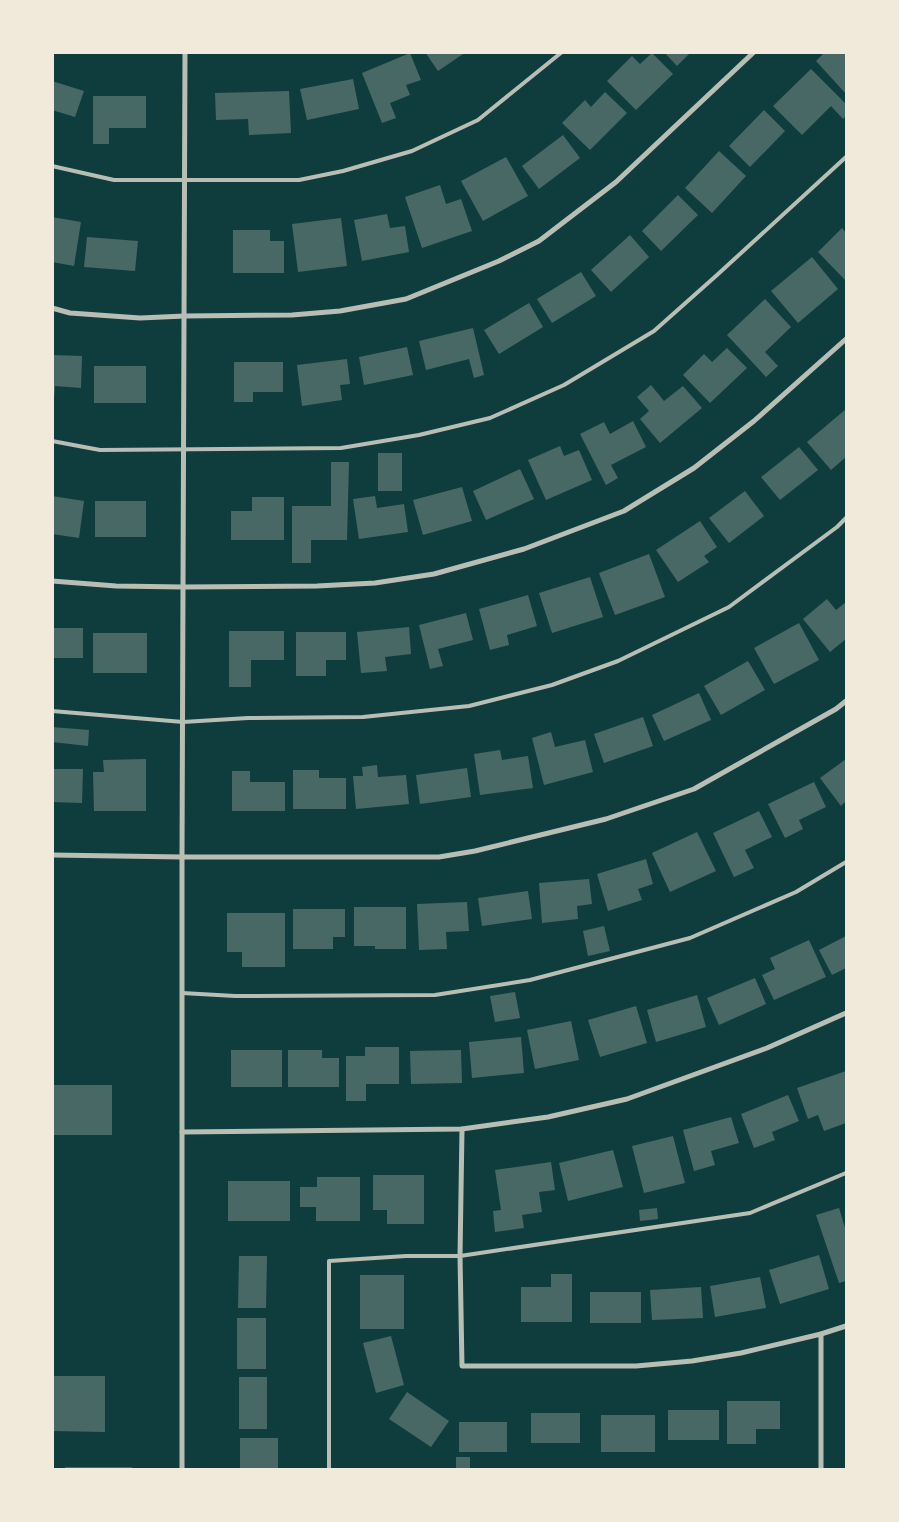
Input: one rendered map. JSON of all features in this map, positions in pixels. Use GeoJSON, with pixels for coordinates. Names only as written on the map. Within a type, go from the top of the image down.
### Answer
{"type":"FeatureCollection","features":[{"type":"Feature","properties":{"kind":"street"},"geometry":{"type":"LineString","coordinates":[[182,1470],[185,52]]}},
{"type":"Feature","properties":{"kind":"street"},"geometry":{"type":"LineString","coordinates":[[52,308],[70,313],[140,318],[292,315],[340,311],[406,299],[499,261],[538,241],[616,182],[754,52]]}},
{"type":"Feature","properties":{"kind":"street"},"geometry":{"type":"LineString","coordinates":[[52,581],[116,586],[183,587],[317,586],[375,583],[434,574],[524,549],[624,512],[694,468],[754,421],[846,339]]}},
{"type":"Feature","properties":{"kind":"street"},"geometry":{"type":"LineString","coordinates":[[52,855],[439,857],[475,851],[606,819],[694,789],[836,709],[846,701]]}},
{"type":"Feature","properties":{"kind":"street"},"geometry":{"type":"LineString","coordinates":[[182,1132],[462,1129],[548,1116],[627,1098],[767,1048],[846,1013]]}},
{"type":"Feature","properties":{"kind":"street"},"geometry":{"type":"LineString","coordinates":[[462,1129],[460,1256],[462,1366],[636,1366],[692,1361],[741,1353],[821,1334],[846,1326]]}},
{"type":"Feature","properties":{"kind":"street"},"geometry":{"type":"LineString","coordinates":[[821,1334],[821,1470]]}},
{"type":"Feature","properties":{"kind":"lane"},"geometry":{"type":"LineString","coordinates":[[52,166],[114,180],[299,180],[343,172],[412,151],[478,120],[562,52]]}},
{"type":"Feature","properties":{"kind":"lane"},"geometry":{"type":"LineString","coordinates":[[52,441],[100,450],[341,448],[419,435],[490,418],[564,385],[654,331],[718,275],[846,156]]}},
{"type":"Feature","properties":{"kind":"lane"},"geometry":{"type":"LineString","coordinates":[[52,711],[183,722],[248,718],[363,717],[469,706],[552,685],[618,661],[729,607],[846,518]]}},
{"type":"Feature","properties":{"kind":"lane"},"geometry":{"type":"LineString","coordinates":[[182,993],[234,996],[435,995],[530,980],[690,938],[796,892],[846,862]]}},
{"type":"Feature","properties":{"kind":"lane"},"geometry":{"type":"LineString","coordinates":[[329,1470],[329,1261],[406,1256],[460,1256],[750,1213],[846,1173]]}},
{"type":"Feature","properties":{"kind":"building"},"geometry":{"type":"Polygon","coordinates":[[[425,52],[466,52],[438,71],[425,52]]]}},
{"type":"Feature","properties":{"kind":"building"},"geometry":{"type":"Polygon","coordinates":[[[664,52],[691,52],[677,66],[664,52]]]}},
{"type":"Feature","properties":{"kind":"building"},"geometry":{"type":"Polygon","coordinates":[[[825,52],[846,52],[846,94],[816,61],[825,52]]]}},
{"type":"Feature","properties":{"kind":"building"},"geometry":{"type":"Polygon","coordinates":[[[410,53],[421,80],[406,85],[410,95],[390,103],[396,118],[382,123],[362,73],[410,53]]]}},
{"type":"Feature","properties":{"kind":"building"},"geometry":{"type":"Polygon","coordinates":[[[652,53],[673,74],[636,110],[607,81],[632,56],[640,64],[652,53]]]}},
{"type":"Feature","properties":{"kind":"building"},"geometry":{"type":"Polygon","coordinates":[[[811,69],[846,104],[846,116],[843,119],[831,106],[802,135],[773,106],[811,69]]]}},
{"type":"Feature","properties":{"kind":"building"},"geometry":{"type":"Polygon","coordinates":[[[353,79],[359,109],[307,120],[300,89],[353,79]]]}},
{"type":"Feature","properties":{"kind":"building"},"geometry":{"type":"Polygon","coordinates":[[[52,81],[84,91],[75,117],[52,110],[52,81]]]}},
{"type":"Feature","properties":{"kind":"building"},"geometry":{"type":"Polygon","coordinates":[[[289,91],[291,133],[249,135],[248,119],[216,120],[215,93],[289,91]]]}},
{"type":"Feature","properties":{"kind":"building"},"geometry":{"type":"Polygon","coordinates":[[[605,92],[627,113],[590,150],[562,123],[585,100],[591,107],[605,92]]]}},
{"type":"Feature","properties":{"kind":"building"},"geometry":{"type":"Polygon","coordinates":[[[93,96],[146,96],[146,128],[109,128],[109,144],[93,144],[93,96]]]}},
{"type":"Feature","properties":{"kind":"building"},"geometry":{"type":"Polygon","coordinates":[[[764,110],[785,131],[750,167],[729,146],[764,110]]]}},
{"type":"Feature","properties":{"kind":"building"},"geometry":{"type":"Polygon","coordinates":[[[563,135],[580,158],[539,189],[522,166],[563,135]]]}},
{"type":"Feature","properties":{"kind":"building"},"geometry":{"type":"Polygon","coordinates":[[[719,151],[746,176],[712,213],[685,188],[719,151]]]}},
{"type":"Feature","properties":{"kind":"building"},"geometry":{"type":"Polygon","coordinates":[[[506,157],[528,196],[483,221],[461,181],[506,157]]]}},
{"type":"Feature","properties":{"kind":"building"},"geometry":{"type":"Polygon","coordinates":[[[440,185],[446,204],[461,199],[472,231],[422,248],[405,197],[440,185]]]}},
{"type":"Feature","properties":{"kind":"building"},"geometry":{"type":"Polygon","coordinates":[[[678,195],[698,215],[661,251],[642,231],[678,195]]]}},
{"type":"Feature","properties":{"kind":"building"},"geometry":{"type":"Polygon","coordinates":[[[387,214],[390,228],[405,226],[409,252],[362,261],[354,220],[387,214]]]}},
{"type":"Feature","properties":{"kind":"building"},"geometry":{"type":"Polygon","coordinates":[[[52,217],[81,222],[74,266],[52,262],[52,217]]]}},
{"type":"Feature","properties":{"kind":"building"},"geometry":{"type":"Polygon","coordinates":[[[341,218],[347,266],[298,272],[292,224],[341,218]]]}},
{"type":"Feature","properties":{"kind":"building"},"geometry":{"type":"Polygon","coordinates":[[[842,228],[846,233],[845,280],[818,252],[842,228]]]}},
{"type":"Feature","properties":{"kind":"building"},"geometry":{"type":"Polygon","coordinates":[[[233,230],[270,230],[270,241],[284,241],[284,273],[233,273],[233,230]]]}},
{"type":"Feature","properties":{"kind":"building"},"geometry":{"type":"Polygon","coordinates":[[[630,235],[649,257],[611,292],[591,270],[630,235]]]}},
{"type":"Feature","properties":{"kind":"building"},"geometry":{"type":"Polygon","coordinates":[[[87,237],[138,241],[135,271],[84,267],[87,237]]]}},
{"type":"Feature","properties":{"kind":"building"},"geometry":{"type":"Polygon","coordinates":[[[812,257],[838,289],[798,323],[771,291],[812,257]]]}},
{"type":"Feature","properties":{"kind":"building"},"geometry":{"type":"Polygon","coordinates":[[[581,272],[596,296],[552,323],[537,299],[581,272]]]}},
{"type":"Feature","properties":{"kind":"building"},"geometry":{"type":"Polygon","coordinates":[[[765,299],[791,327],[765,352],[778,366],[766,377],[727,335],[765,299]]]}},
{"type":"Feature","properties":{"kind":"building"},"geometry":{"type":"Polygon","coordinates":[[[529,303],[543,327],[499,354],[484,330],[529,303]]]}},
{"type":"Feature","properties":{"kind":"building"},"geometry":{"type":"Polygon","coordinates":[[[473,328],[484,375],[474,378],[469,359],[426,370],[419,341],[473,328]]]}},
{"type":"Feature","properties":{"kind":"building"},"geometry":{"type":"Polygon","coordinates":[[[407,347],[413,375],[364,385],[359,357],[407,347]]]}},
{"type":"Feature","properties":{"kind":"building"},"geometry":{"type":"Polygon","coordinates":[[[727,348],[747,368],[710,403],[683,375],[704,354],[712,362],[727,348]]]}},
{"type":"Feature","properties":{"kind":"building"},"geometry":{"type":"Polygon","coordinates":[[[52,355],[82,356],[81,388],[55,386],[54,400],[52,400],[52,355]]]}},
{"type":"Feature","properties":{"kind":"building"},"geometry":{"type":"Polygon","coordinates":[[[347,359],[350,384],[340,385],[342,400],[302,406],[297,365],[347,359]]]}},
{"type":"Feature","properties":{"kind":"building"},"geometry":{"type":"Polygon","coordinates":[[[234,362],[283,362],[283,392],[253,392],[253,402],[234,402],[234,362]]]}},
{"type":"Feature","properties":{"kind":"building"},"geometry":{"type":"Polygon","coordinates":[[[94,366],[146,366],[146,403],[94,403],[94,366]]]}},
{"type":"Feature","properties":{"kind":"building"},"geometry":{"type":"Polygon","coordinates":[[[651,385],[664,401],[683,386],[702,408],[660,443],[640,419],[649,411],[637,397],[651,385]]]}},
{"type":"Feature","properties":{"kind":"building"},"geometry":{"type":"Polygon","coordinates":[[[846,409],[846,457],[831,470],[807,442],[846,409]]]}},
{"type":"Feature","properties":{"kind":"building"},"geometry":{"type":"Polygon","coordinates":[[[633,421],[646,447],[611,465],[618,478],[606,485],[580,434],[604,422],[610,434],[633,421]]]}},
{"type":"Feature","properties":{"kind":"building"},"geometry":{"type":"Polygon","coordinates":[[[560,446],[564,456],[579,450],[592,480],[546,500],[528,460],[560,446]]]}},
{"type":"Feature","properties":{"kind":"building"},"geometry":{"type":"Polygon","coordinates":[[[799,447],[818,470],[780,500],[761,477],[799,447]]]}},
{"type":"Feature","properties":{"kind":"building"},"geometry":{"type":"Polygon","coordinates":[[[378,453],[402,453],[402,491],[378,491],[378,453]]]}},
{"type":"Feature","properties":{"kind":"building"},"geometry":{"type":"Polygon","coordinates":[[[331,462],[349,462],[347,540],[311,540],[311,563],[292,563],[292,506],[331,506],[331,462]]]}},
{"type":"Feature","properties":{"kind":"building"},"geometry":{"type":"Polygon","coordinates":[[[520,469],[534,499],[486,520],[473,491],[520,469]]]}},
{"type":"Feature","properties":{"kind":"building"},"geometry":{"type":"Polygon","coordinates":[[[462,487],[472,521],[423,535],[413,500],[462,487]]]}},
{"type":"Feature","properties":{"kind":"building"},"geometry":{"type":"Polygon","coordinates":[[[745,491],[764,516],[729,543],[709,518],[745,491]]]}},
{"type":"Feature","properties":{"kind":"building"},"geometry":{"type":"Polygon","coordinates":[[[52,496],[84,501],[79,538],[52,534],[52,496]]]}},
{"type":"Feature","properties":{"kind":"building"},"geometry":{"type":"Polygon","coordinates":[[[375,496],[377,508],[404,504],[408,532],[359,539],[353,499],[375,496]]]}},
{"type":"Feature","properties":{"kind":"building"},"geometry":{"type":"Polygon","coordinates":[[[252,497],[284,497],[284,540],[231,540],[231,511],[252,511],[252,497]]]}},
{"type":"Feature","properties":{"kind":"building"},"geometry":{"type":"Polygon","coordinates":[[[95,501],[146,501],[146,537],[95,537],[95,501]]]}},
{"type":"Feature","properties":{"kind":"building"},"geometry":{"type":"Polygon","coordinates":[[[700,521],[717,547],[704,556],[709,562],[678,582],[656,550],[700,521]]]}},
{"type":"Feature","properties":{"kind":"building"},"geometry":{"type":"Polygon","coordinates":[[[649,554],[665,597],[615,615],[599,573],[649,554]]]}},
{"type":"Feature","properties":{"kind":"building"},"geometry":{"type":"Polygon","coordinates":[[[590,577],[603,617],[552,633],[539,593],[590,577]]]}},
{"type":"Feature","properties":{"kind":"building"},"geometry":{"type":"Polygon","coordinates":[[[528,595],[537,626],[507,635],[509,645],[490,650],[479,609],[528,595]]]}},
{"type":"Feature","properties":{"kind":"building"},"geometry":{"type":"Polygon","coordinates":[[[827,599],[836,610],[846,602],[846,639],[830,652],[803,619],[827,599]]]}},
{"type":"Feature","properties":{"kind":"building"},"geometry":{"type":"Polygon","coordinates":[[[466,613],[473,640],[438,649],[443,666],[430,669],[419,625],[466,613]]]}},
{"type":"Feature","properties":{"kind":"building"},"geometry":{"type":"Polygon","coordinates":[[[799,623],[819,660],[774,684],[754,648],[799,623]]]}},
{"type":"Feature","properties":{"kind":"building"},"geometry":{"type":"Polygon","coordinates":[[[409,627],[411,654],[385,657],[387,671],[361,673],[357,632],[409,627]]]}},
{"type":"Feature","properties":{"kind":"building"},"geometry":{"type":"Polygon","coordinates":[[[52,628],[83,628],[83,658],[52,658],[52,628]]]}},
{"type":"Feature","properties":{"kind":"building"},"geometry":{"type":"Polygon","coordinates":[[[229,631],[284,631],[284,660],[251,660],[251,687],[229,687],[229,631]]]}},
{"type":"Feature","properties":{"kind":"building"},"geometry":{"type":"Polygon","coordinates":[[[296,632],[346,632],[346,660],[326,660],[326,676],[296,676],[296,632]]]}},
{"type":"Feature","properties":{"kind":"building"},"geometry":{"type":"Polygon","coordinates":[[[93,633],[147,633],[147,673],[93,673],[93,633]]]}},
{"type":"Feature","properties":{"kind":"building"},"geometry":{"type":"Polygon","coordinates":[[[748,661],[765,690],[721,715],[704,686],[748,661]]]}},
{"type":"Feature","properties":{"kind":"building"},"geometry":{"type":"Polygon","coordinates":[[[699,693],[711,720],[664,741],[652,715],[699,693]]]}},
{"type":"Feature","properties":{"kind":"building"},"geometry":{"type":"Polygon","coordinates":[[[643,717],[653,746],[604,763],[594,734],[643,717]]]}},
{"type":"Feature","properties":{"kind":"building"},"geometry":{"type":"Polygon","coordinates":[[[52,727],[89,730],[88,746],[52,742],[52,727]]]}},
{"type":"Feature","properties":{"kind":"building"},"geometry":{"type":"Polygon","coordinates":[[[551,732],[555,747],[585,740],[593,772],[544,785],[532,738],[551,732]]]}},
{"type":"Feature","properties":{"kind":"building"},"geometry":{"type":"Polygon","coordinates":[[[500,750],[502,760],[528,756],[533,788],[480,795],[474,754],[500,750]]]}},
{"type":"Feature","properties":{"kind":"building"},"geometry":{"type":"Polygon","coordinates":[[[146,759],[146,811],[94,811],[93,772],[104,772],[103,760],[146,759]]]}},
{"type":"Feature","properties":{"kind":"building"},"geometry":{"type":"Polygon","coordinates":[[[846,759],[846,801],[841,806],[820,778],[846,759]]]}},
{"type":"Feature","properties":{"kind":"building"},"geometry":{"type":"Polygon","coordinates":[[[377,765],[378,777],[406,775],[409,804],[356,809],[353,776],[363,776],[362,767],[377,765]]]}},
{"type":"Feature","properties":{"kind":"building"},"geometry":{"type":"Polygon","coordinates":[[[467,768],[471,797],[420,804],[416,775],[467,768]]]}},
{"type":"Feature","properties":{"kind":"building"},"geometry":{"type":"Polygon","coordinates":[[[52,769],[83,769],[82,803],[52,802],[52,769]]]}},
{"type":"Feature","properties":{"kind":"building"},"geometry":{"type":"Polygon","coordinates":[[[293,770],[319,770],[319,778],[346,778],[346,809],[293,809],[293,770]]]}},
{"type":"Feature","properties":{"kind":"building"},"geometry":{"type":"Polygon","coordinates":[[[232,771],[250,771],[250,782],[285,782],[285,811],[232,811],[232,771]]]}},
{"type":"Feature","properties":{"kind":"building"},"geometry":{"type":"Polygon","coordinates":[[[814,782],[826,807],[799,820],[803,829],[785,838],[768,804],[814,782]]]}},
{"type":"Feature","properties":{"kind":"building"},"geometry":{"type":"Polygon","coordinates":[[[759,811],[772,837],[745,850],[754,868],[734,877],[713,833],[759,811]]]}},
{"type":"Feature","properties":{"kind":"building"},"geometry":{"type":"Polygon","coordinates":[[[697,832],[716,871],[670,892],[652,853],[697,832]]]}},
{"type":"Feature","properties":{"kind":"building"},"geometry":{"type":"Polygon","coordinates":[[[646,859],[653,884],[638,889],[642,900],[608,911],[597,874],[646,859]]]}},
{"type":"Feature","properties":{"kind":"building"},"geometry":{"type":"Polygon","coordinates":[[[589,879],[592,904],[577,906],[578,919],[542,923],[539,883],[589,879]]]}},
{"type":"Feature","properties":{"kind":"building"},"geometry":{"type":"Polygon","coordinates":[[[528,891],[532,919],[482,926],[478,898],[528,891]]]}},
{"type":"Feature","properties":{"kind":"building"},"geometry":{"type":"Polygon","coordinates":[[[467,902],[469,931],[446,932],[447,949],[419,950],[417,904],[467,902]]]}},
{"type":"Feature","properties":{"kind":"building"},"geometry":{"type":"Polygon","coordinates":[[[354,907],[406,907],[406,949],[375,949],[375,946],[354,946],[354,907]]]}},
{"type":"Feature","properties":{"kind":"building"},"geometry":{"type":"Polygon","coordinates":[[[293,909],[345,909],[345,937],[333,937],[333,949],[293,949],[293,909]]]}},
{"type":"Feature","properties":{"kind":"building"},"geometry":{"type":"Polygon","coordinates":[[[227,913],[285,913],[285,967],[242,967],[242,952],[227,952],[227,913]]]}},
{"type":"Feature","properties":{"kind":"building"},"geometry":{"type":"Polygon","coordinates":[[[604,926],[610,951],[588,956],[583,931],[604,926]]]}},
{"type":"Feature","properties":{"kind":"building"},"geometry":{"type":"Polygon","coordinates":[[[846,936],[846,968],[832,975],[819,950],[846,936]]]}},
{"type":"Feature","properties":{"kind":"building"},"geometry":{"type":"Polygon","coordinates":[[[809,940],[826,977],[774,1000],[762,975],[775,969],[770,958],[809,940]]]}},
{"type":"Feature","properties":{"kind":"building"},"geometry":{"type":"Polygon","coordinates":[[[755,978],[766,1004],[719,1025],[707,998],[755,978]]]}},
{"type":"Feature","properties":{"kind":"building"},"geometry":{"type":"Polygon","coordinates":[[[515,992],[520,1018],[495,1022],[490,996],[515,992]]]}},
{"type":"Feature","properties":{"kind":"building"},"geometry":{"type":"Polygon","coordinates":[[[697,995],[706,1027],[656,1042],[647,1010],[697,995]]]}},
{"type":"Feature","properties":{"kind":"building"},"geometry":{"type":"Polygon","coordinates":[[[636,1006],[647,1043],[600,1057],[588,1020],[636,1006]]]}},
{"type":"Feature","properties":{"kind":"building"},"geometry":{"type":"Polygon","coordinates":[[[571,1021],[579,1060],[535,1069],[527,1030],[571,1021]]]}},
{"type":"Feature","properties":{"kind":"building"},"geometry":{"type":"Polygon","coordinates":[[[521,1037],[524,1073],[472,1078],[469,1042],[521,1037]]]}},
{"type":"Feature","properties":{"kind":"building"},"geometry":{"type":"Polygon","coordinates":[[[365,1047],[399,1047],[399,1084],[366,1084],[366,1101],[346,1101],[346,1056],[365,1056],[365,1047]]]}},
{"type":"Feature","properties":{"kind":"building"},"geometry":{"type":"Polygon","coordinates":[[[231,1050],[282,1050],[282,1087],[231,1087],[231,1050]]]}},
{"type":"Feature","properties":{"kind":"building"},"geometry":{"type":"Polygon","coordinates":[[[288,1050],[322,1050],[322,1058],[339,1058],[339,1087],[288,1087],[288,1050]]]}},
{"type":"Feature","properties":{"kind":"building"},"geometry":{"type":"Polygon","coordinates":[[[461,1050],[462,1083],[411,1084],[410,1051],[461,1050]]]}},
{"type":"Feature","properties":{"kind":"building"},"geometry":{"type":"Polygon","coordinates":[[[846,1071],[846,1123],[824,1131],[818,1115],[808,1119],[797,1088],[846,1071]]]}},
{"type":"Feature","properties":{"kind":"building"},"geometry":{"type":"Polygon","coordinates":[[[52,1085],[112,1085],[112,1135],[52,1135],[52,1085]]]}},
{"type":"Feature","properties":{"kind":"building"},"geometry":{"type":"Polygon","coordinates":[[[788,1095],[799,1121],[772,1132],[775,1140],[754,1148],[741,1114],[788,1095]]]}},
{"type":"Feature","properties":{"kind":"building"},"geometry":{"type":"Polygon","coordinates":[[[731,1117],[739,1143],[711,1151],[715,1165],[694,1171],[683,1130],[731,1117]]]}},
{"type":"Feature","properties":{"kind":"building"},"geometry":{"type":"Polygon","coordinates":[[[673,1136],[685,1183],[644,1193],[632,1146],[673,1136]]]}},
{"type":"Feature","properties":{"kind":"building"},"geometry":{"type":"Polygon","coordinates":[[[613,1150],[623,1187],[568,1201],[559,1163],[613,1150]]]}},
{"type":"Feature","properties":{"kind":"building"},"geometry":{"type":"Polygon","coordinates":[[[551,1162],[555,1190],[539,1192],[542,1212],[522,1215],[524,1228],[495,1232],[493,1211],[501,1210],[495,1170],[551,1162]]]}},
{"type":"Feature","properties":{"kind":"building"},"geometry":{"type":"Polygon","coordinates":[[[373,1175],[424,1175],[424,1224],[387,1224],[387,1210],[373,1210],[373,1175]]]}},
{"type":"Feature","properties":{"kind":"building"},"geometry":{"type":"Polygon","coordinates":[[[317,1177],[360,1177],[360,1221],[316,1221],[316,1207],[300,1207],[300,1187],[317,1187],[317,1177]]]}},
{"type":"Feature","properties":{"kind":"building"},"geometry":{"type":"Polygon","coordinates":[[[228,1181],[290,1181],[290,1221],[228,1221],[228,1181]]]}},
{"type":"Feature","properties":{"kind":"building"},"geometry":{"type":"Polygon","coordinates":[[[657,1208],[658,1219],[640,1221],[639,1210],[657,1208]]]}},
{"type":"Feature","properties":{"kind":"building"},"geometry":{"type":"Polygon","coordinates":[[[839,1208],[846,1231],[846,1281],[839,1283],[816,1215],[839,1208]]]}},
{"type":"Feature","properties":{"kind":"building"},"geometry":{"type":"Polygon","coordinates":[[[819,1255],[829,1289],[780,1304],[769,1270],[819,1255]]]}},
{"type":"Feature","properties":{"kind":"building"},"geometry":{"type":"Polygon","coordinates":[[[239,1256],[267,1256],[266,1308],[238,1308],[239,1256]]]}},
{"type":"Feature","properties":{"kind":"building"},"geometry":{"type":"Polygon","coordinates":[[[551,1274],[572,1274],[572,1322],[521,1322],[521,1287],[551,1287],[551,1274]]]}},
{"type":"Feature","properties":{"kind":"building"},"geometry":{"type":"Polygon","coordinates":[[[360,1275],[404,1275],[404,1329],[360,1329],[360,1275]]]}},
{"type":"Feature","properties":{"kind":"building"},"geometry":{"type":"Polygon","coordinates":[[[760,1277],[766,1308],[715,1317],[710,1286],[760,1277]]]}},
{"type":"Feature","properties":{"kind":"building"},"geometry":{"type":"Polygon","coordinates":[[[701,1287],[703,1318],[652,1320],[650,1290],[701,1287]]]}},
{"type":"Feature","properties":{"kind":"building"},"geometry":{"type":"Polygon","coordinates":[[[590,1292],[641,1292],[641,1323],[590,1323],[590,1292]]]}},
{"type":"Feature","properties":{"kind":"building"},"geometry":{"type":"Polygon","coordinates":[[[237,1318],[266,1318],[266,1369],[237,1369],[237,1318]]]}},
{"type":"Feature","properties":{"kind":"building"},"geometry":{"type":"Polygon","coordinates":[[[391,1336],[404,1385],[376,1393],[363,1343],[391,1336]]]}},
{"type":"Feature","properties":{"kind":"building"},"geometry":{"type":"Polygon","coordinates":[[[52,1376],[105,1376],[105,1432],[52,1431],[52,1376]]]}},
{"type":"Feature","properties":{"kind":"building"},"geometry":{"type":"Polygon","coordinates":[[[239,1377],[267,1377],[267,1429],[239,1429],[239,1377]]]}},
{"type":"Feature","properties":{"kind":"building"},"geometry":{"type":"Polygon","coordinates":[[[407,1392],[449,1421],[431,1447],[389,1419],[407,1392]]]}},
{"type":"Feature","properties":{"kind":"building"},"geometry":{"type":"Polygon","coordinates":[[[727,1401],[780,1401],[780,1429],[756,1429],[756,1444],[727,1444],[727,1401]]]}},
{"type":"Feature","properties":{"kind":"building"},"geometry":{"type":"Polygon","coordinates":[[[668,1410],[719,1410],[719,1440],[668,1440],[668,1410]]]}},
{"type":"Feature","properties":{"kind":"building"},"geometry":{"type":"Polygon","coordinates":[[[531,1413],[580,1413],[580,1443],[531,1443],[531,1413]]]}},
{"type":"Feature","properties":{"kind":"building"},"geometry":{"type":"Polygon","coordinates":[[[601,1415],[655,1415],[655,1452],[601,1452],[601,1415]]]}},
{"type":"Feature","properties":{"kind":"building"},"geometry":{"type":"Polygon","coordinates":[[[459,1422],[507,1422],[507,1452],[459,1452],[459,1422]]]}},
{"type":"Feature","properties":{"kind":"building"},"geometry":{"type":"Polygon","coordinates":[[[240,1438],[278,1438],[278,1470],[240,1470],[240,1438]]]}},
{"type":"Feature","properties":{"kind":"building"},"geometry":{"type":"Polygon","coordinates":[[[456,1457],[470,1457],[470,1470],[456,1470],[456,1457]]]}},
{"type":"Feature","properties":{"kind":"building"},"geometry":{"type":"Polygon","coordinates":[[[65,1467],[132,1467],[132,1470],[65,1470],[65,1467]]]}}]}
